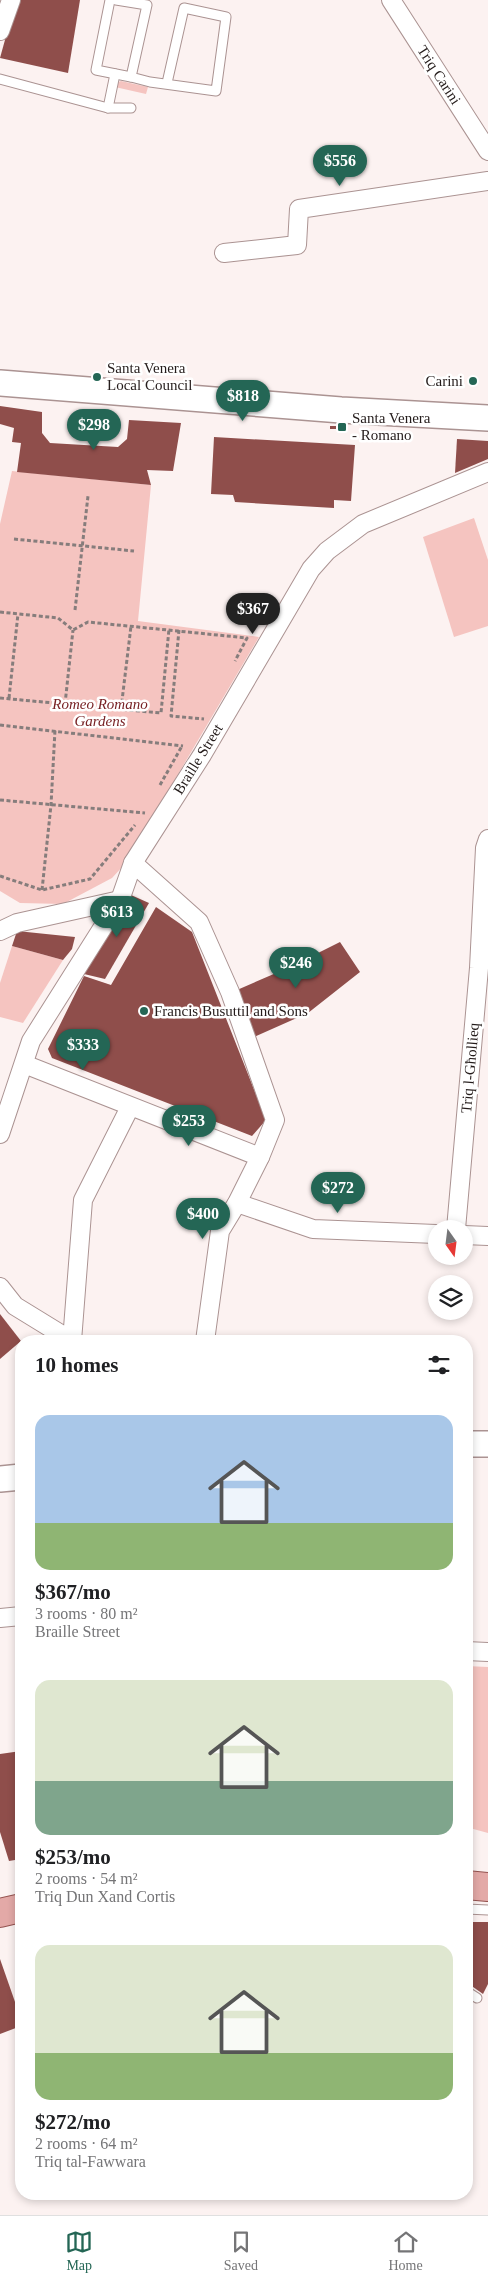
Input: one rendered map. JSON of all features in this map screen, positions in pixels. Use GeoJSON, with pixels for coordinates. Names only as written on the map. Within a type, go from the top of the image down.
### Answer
{"type":"FeatureCollection","features":[{"type":"Feature","properties":{"kind":"main road"},"geometry":{"type":"LineString","coordinates":[[0,384],[331,409],[488,418]]}},
{"type":"Feature","properties":{"kind":"main road"},"geometry":{"type":"LineString","coordinates":[[473,1444],[488,1444]]}},
{"type":"Feature","properties":{"kind":"main road"},"geometry":{"type":"LineString","coordinates":[[0,1479],[15,1478]]}},
{"type":"Feature","properties":{"kind":"main road"},"geometry":{"type":"LineString","coordinates":[[473,1886],[488,1887]]}},
{"type":"Feature","properties":{"kind":"main road"},"geometry":{"type":"LineString","coordinates":[[0,1913],[15,1909]]}},
{"type":"Feature","properties":{"kind":"street"},"geometry":{"type":"LineString","coordinates":[[0,31],[11,0]]}},
{"type":"Feature","properties":{"kind":"street","name":"Triq Carini"},"geometry":{"type":"LineString","coordinates":[[391,0],[488,150]]}},
{"type":"Feature","properties":{"kind":"street"},"geometry":{"type":"LineString","coordinates":[[224,253],[297,245],[299,209],[488,181]]}},
{"type":"Feature","properties":{"kind":"street","name":"Braille Street"},"geometry":{"type":"LineString","coordinates":[[0,1134],[31,1041],[120,900],[133,862],[202,755],[323,549],[363,524],[488,472]]}},
{"type":"Feature","properties":{"kind":"street","name":"Triq l-Għollieq"},"geometry":{"type":"LineString","coordinates":[[457,1220],[483,967],[486,844]]}},
{"type":"Feature","properties":{"kind":"street"},"geometry":{"type":"LineString","coordinates":[[133,862],[199,922],[230,992],[275,1120],[260,1157],[220,1232],[206,1335]]}},
{"type":"Feature","properties":{"kind":"street"},"geometry":{"type":"LineString","coordinates":[[0,932],[17,924],[120,900]]}},
{"type":"Feature","properties":{"kind":"street"},"geometry":{"type":"LineString","coordinates":[[24,1064],[260,1157]]}},
{"type":"Feature","properties":{"kind":"street"},"geometry":{"type":"LineString","coordinates":[[72,1335],[83,1200],[130,1107]]}},
{"type":"Feature","properties":{"kind":"street"},"geometry":{"type":"LineString","coordinates":[[237,1203],[313,1230],[428,1234]]}},
{"type":"Feature","properties":{"kind":"street"},"geometry":{"type":"LineString","coordinates":[[473,1235],[488,1236]]}},
{"type":"Feature","properties":{"kind":"street"},"geometry":{"type":"LineString","coordinates":[[0,1287],[15,1306],[62,1335]]}},
{"type":"Feature","properties":{"kind":"street"},"geometry":{"type":"LineString","coordinates":[[0,1618],[15,1617]]}},
{"type":"Feature","properties":{"kind":"street"},"geometry":{"type":"LineString","coordinates":[[473,1651],[488,1652]]}},
{"type":"Feature","properties":{"kind":"lane"},"geometry":{"type":"LineString","coordinates":[[110,0],[96,70],[150,82],[216,91],[226,17],[184,8],[167,83]]}},
{"type":"Feature","properties":{"kind":"lane"},"geometry":{"type":"LineString","coordinates":[[116,0],[147,5],[131,77]]}},
{"type":"Feature","properties":{"kind":"lane"},"geometry":{"type":"LineString","coordinates":[[108,108],[115,74]]}},
{"type":"Feature","properties":{"kind":"lane"},"geometry":{"type":"LineString","coordinates":[[0,79],[108,108],[131,108]]}},
{"type":"Feature","properties":{"kind":"lane"},"geometry":{"type":"LineString","coordinates":[[473,1909],[488,1910]]}},
{"type":"Feature","properties":{"kind":"lane"},"geometry":{"type":"LineString","coordinates":[[473,1995],[477,1998]]}},
{"type":"Feature","properties":{"kind":"path"},"geometry":{"type":"LineString","coordinates":[[75,610],[88,496]]}},
{"type":"Feature","properties":{"kind":"path"},"geometry":{"type":"LineString","coordinates":[[14,539],[134,551]]}},
{"type":"Feature","properties":{"kind":"path"},"geometry":{"type":"LineString","coordinates":[[0,612],[58,618],[73,630]]}},
{"type":"Feature","properties":{"kind":"path"},"geometry":{"type":"LineString","coordinates":[[9,698],[18,614]]}},
{"type":"Feature","properties":{"kind":"path"},"geometry":{"type":"LineString","coordinates":[[73,630],[88,622],[247,638],[234,662]]}},
{"type":"Feature","properties":{"kind":"path"},"geometry":{"type":"LineString","coordinates":[[121,709],[131,626]]}},
{"type":"Feature","properties":{"kind":"path"},"geometry":{"type":"LineString","coordinates":[[65,704],[73,630]]}},
{"type":"Feature","properties":{"kind":"path"},"geometry":{"type":"LineString","coordinates":[[0,698],[161,713],[169,630]]}},
{"type":"Feature","properties":{"kind":"path"},"geometry":{"type":"LineString","coordinates":[[179,630],[171,716],[205,719]]}},
{"type":"Feature","properties":{"kind":"path"},"geometry":{"type":"LineString","coordinates":[[0,725],[182,746],[158,788]]}},
{"type":"Feature","properties":{"kind":"path"},"geometry":{"type":"LineString","coordinates":[[42,890],[51,805],[55,730]]}},
{"type":"Feature","properties":{"kind":"path"},"geometry":{"type":"LineString","coordinates":[[0,800],[145,814]]}},
{"type":"Feature","properties":{"kind":"path"},"geometry":{"type":"LineString","coordinates":[[0,876],[42,890],[90,879],[145,814],[149,805]]}},
{"type":"Feature","properties":{"kind":"green space"},"geometry":{"type":"Polygon","coordinates":[[[121,81],[148,87],[146,94],[115,87],[116,83],[121,81]]]}},
{"type":"Feature","properties":{"kind":"green space","name":"Romeo Romano Gardens"},"geometry":{"type":"Polygon","coordinates":[[[12,471],[151,485],[138,621],[259,637],[125,864],[112,878],[63,904],[20,903],[0,891],[0,524],[12,471]]]}},
{"type":"Feature","properties":{"kind":"green space"},"geometry":{"type":"Polygon","coordinates":[[[474,518],[488,560],[488,626],[454,637],[423,537],[474,518]]]}},
{"type":"Feature","properties":{"kind":"green space"},"geometry":{"type":"Polygon","coordinates":[[[12,946],[63,960],[23,1023],[0,1017],[0,983],[12,946]]]}},
{"type":"Feature","properties":{"kind":"green space"},"geometry":{"type":"Polygon","coordinates":[[[473,1666],[488,1667],[488,1833],[473,1829],[473,1666]]]}},
{"type":"Feature","properties":{"kind":"building"},"geometry":{"type":"Polygon","coordinates":[[[16,0],[80,0],[68,73],[0,58],[16,0]]]}},
{"type":"Feature","properties":{"kind":"building"},"geometry":{"type":"Polygon","coordinates":[[[0,406],[42,412],[42,433],[50,443],[118,447],[127,439],[129,420],[181,423],[173,471],[147,470],[151,485],[17,472],[21,443],[12,442],[14,428],[0,424],[0,406]]]}},
{"type":"Feature","properties":{"kind":"building"},"geometry":{"type":"Polygon","coordinates":[[[330,426],[338,426],[338,429],[330,429],[330,426]]]}},
{"type":"Feature","properties":{"kind":"building"},"geometry":{"type":"Polygon","coordinates":[[[214,437],[355,445],[351,501],[334,500],[334,508],[235,502],[233,495],[211,494],[214,437]]]}},
{"type":"Feature","properties":{"kind":"building"},"geometry":{"type":"Polygon","coordinates":[[[457,439],[488,441],[488,459],[455,473],[457,439]]]}},
{"type":"Feature","properties":{"kind":"building"},"geometry":{"type":"Polygon","coordinates":[[[131,895],[149,903],[105,979],[84,974],[131,895]]]}},
{"type":"Feature","properties":{"kind":"building","name":"Francis Busuttil and Sons"},"geometry":{"type":"Polygon","coordinates":[[[156,907],[192,932],[266,1120],[252,1136],[52,1058],[48,1049],[84,976],[111,985],[156,907]]]}},
{"type":"Feature","properties":{"kind":"building"},"geometry":{"type":"Polygon","coordinates":[[[17,931],[75,937],[72,949],[63,960],[12,946],[17,931]]]}},
{"type":"Feature","properties":{"kind":"building"},"geometry":{"type":"Polygon","coordinates":[[[340,942],[360,972],[308,1013],[252,1038],[237,990],[290,967],[340,942]]]}},
{"type":"Feature","properties":{"kind":"building"},"geometry":{"type":"Polygon","coordinates":[[[0,1314],[16,1335],[15,1346],[0,1359],[0,1314]]]}},
{"type":"Feature","properties":{"kind":"building"},"geometry":{"type":"Polygon","coordinates":[[[15,1752],[15,1860],[9,1861],[0,1832],[0,1754],[15,1752]]]}},
{"type":"Feature","properties":{"kind":"building"},"geometry":{"type":"Polygon","coordinates":[[[473,1922],[488,1922],[488,1984],[483,1994],[473,1987],[473,1922]]]}},
{"type":"Feature","properties":{"kind":"building"},"geometry":{"type":"Polygon","coordinates":[[[0,1959],[15,2002],[15,2028],[0,2034],[0,1959]]]}},
{"type":"Feature","properties":{"kind":"place","name":"Santa Venera Local Council"},"geometry":{"type":"Point","coordinates":[97,377]}},
{"type":"Feature","properties":{"kind":"place","name":"Carini"},"geometry":{"type":"Point","coordinates":[473,381]}},
{"type":"Feature","properties":{"kind":"place","name":"Santa Venera - Romano"},"geometry":{"type":"Point","coordinates":[342,427]}},
{"type":"Feature","properties":{"kind":"place","name":"Francis Busuttil and Sons"},"geometry":{"type":"Point","coordinates":[144,1011]}}]}
